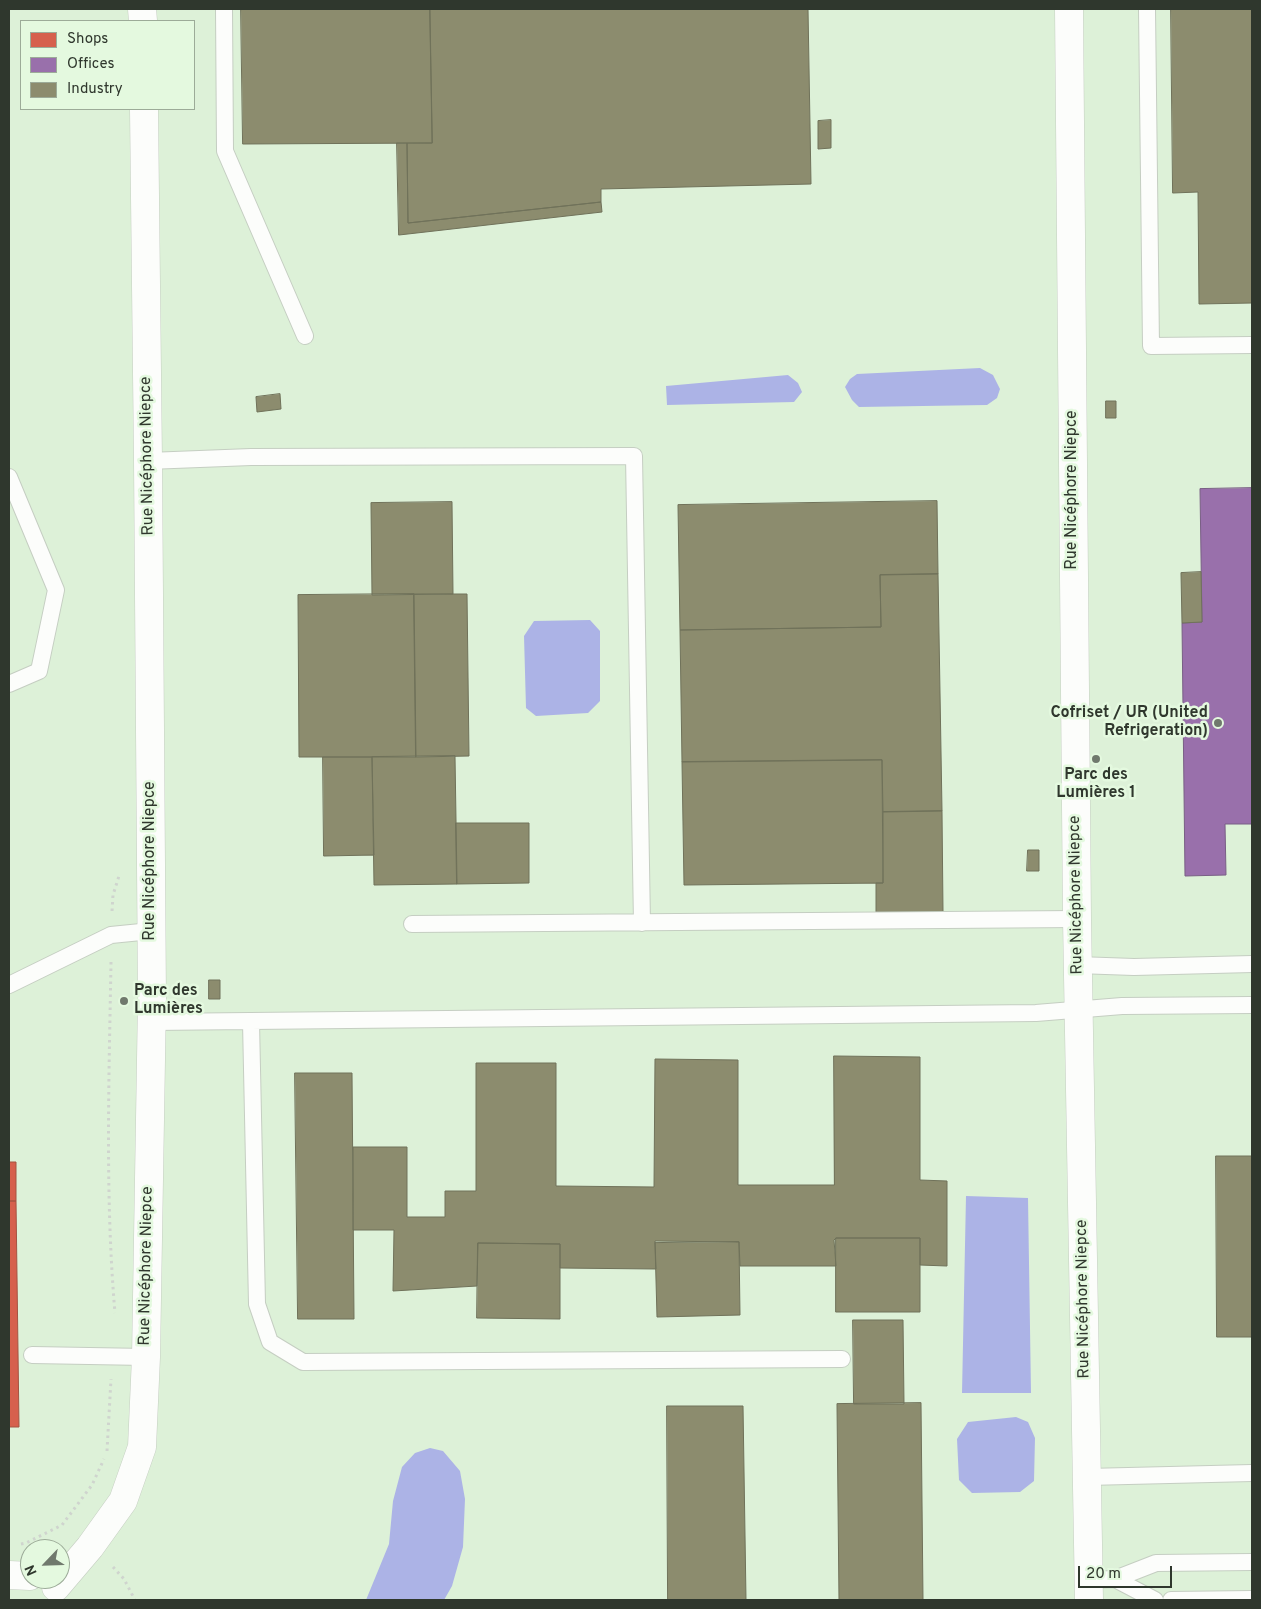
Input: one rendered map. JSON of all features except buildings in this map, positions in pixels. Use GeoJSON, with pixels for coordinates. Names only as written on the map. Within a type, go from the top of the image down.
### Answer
{"type":"FeatureCollection","features":[{"type":"Feature","properties":{"kind":"street","name":"Rue Nicéphore Niepce"},"geometry":{"type":"LineString","coordinates":[[1069,9],[1077,965],[1088,1590]]}},
{"type":"Feature","properties":{"kind":"street","name":"Rue Nicéphore Niepce"},"geometry":{"type":"LineString","coordinates":[[70,1570],[90,1547],[123,1501],[142,1447],[146,1357],[152,1022],[144,110]]}},
{"type":"Feature","properties":{"kind":"lane"},"geometry":{"type":"LineString","coordinates":[[224,9],[225,151],[305,336]]}},
{"type":"Feature","properties":{"kind":"lane"},"geometry":{"type":"LineString","coordinates":[[1147,9],[1151,346],[1252,345]]}},
{"type":"Feature","properties":{"kind":"lane"},"geometry":{"type":"LineString","coordinates":[[148,461],[251,458],[634,456],[642,923]]}},
{"type":"Feature","properties":{"kind":"lane"},"geometry":{"type":"LineString","coordinates":[[9,477],[56,590],[39,672],[9,684]]}},
{"type":"Feature","properties":{"kind":"lane"},"geometry":{"type":"LineString","coordinates":[[412,924],[1077,919]]}},
{"type":"Feature","properties":{"kind":"lane"},"geometry":{"type":"LineString","coordinates":[[9,985],[111,935],[152,931]]}},
{"type":"Feature","properties":{"kind":"lane"},"geometry":{"type":"LineString","coordinates":[[1077,965],[1134,967],[1252,964]]}},
{"type":"Feature","properties":{"kind":"lane"},"geometry":{"type":"LineString","coordinates":[[152,1022],[1036,1013],[1122,1006],[1252,1005]]}},
{"type":"Feature","properties":{"kind":"lane"},"geometry":{"type":"LineString","coordinates":[[251,1022],[257,1304],[270,1342],[303,1362],[842,1359]]}},
{"type":"Feature","properties":{"kind":"lane"},"geometry":{"type":"LineString","coordinates":[[32,1355],[146,1357]]}},
{"type":"Feature","properties":{"kind":"lane"},"geometry":{"type":"LineString","coordinates":[[1087,1477],[1252,1473]]}},
{"type":"Feature","properties":{"kind":"lane"},"geometry":{"type":"LineString","coordinates":[[1088,1590],[1156,1563],[1252,1562]]}},
{"type":"Feature","properties":{"kind":"lane"},"geometry":{"type":"LineString","coordinates":[[1115,1579],[1156,1600]]}},
{"type":"Feature","properties":{"kind":"lane"},"geometry":{"type":"LineString","coordinates":[[1171,1600],[1252,1599]]}},
{"type":"Feature","properties":{"kind":"path"},"geometry":{"type":"LineString","coordinates":[[17,1544],[26,1543],[62,1525],[92,1485],[107,1452],[115,1320],[111,1264],[109,1120],[111,935],[113,895],[122,869]]}},
{"type":"Feature","properties":{"kind":"shaded area","name":"Parc des Lumières"},"geometry":{"type":"Polygon","coordinates":[[[9,9],[1252,9],[1252,1600],[9,1600],[9,9]]]}},
{"type":"Feature","properties":{"kind":"water"},"geometry":{"type":"Polygon","coordinates":[[[980,368],[993,375],[1000,389],[997,398],[987,405],[859,407],[852,400],[845,387],[850,379],[857,374],[980,368]]]}},
{"type":"Feature","properties":{"kind":"water"},"geometry":{"type":"Polygon","coordinates":[[[788,375],[798,383],[802,392],[794,402],[667,405],[666,386],[788,375]]]}},
{"type":"Feature","properties":{"kind":"water"},"geometry":{"type":"Polygon","coordinates":[[[590,620],[600,631],[600,701],[588,713],[536,716],[526,708],[524,636],[534,621],[590,620]]]}},
{"type":"Feature","properties":{"kind":"water"},"geometry":{"type":"Polygon","coordinates":[[[966,1196],[1028,1198],[1031,1393],[962,1393],[966,1196]]]}},
{"type":"Feature","properties":{"kind":"water"},"geometry":{"type":"Polygon","coordinates":[[[1016,1417],[1028,1422],[1035,1438],[1034,1481],[1020,1492],[972,1493],[959,1480],[957,1439],[968,1422],[1016,1417]]]}},
{"type":"Feature","properties":{"kind":"water"},"geometry":{"type":"Polygon","coordinates":[[[430,1448],[443,1451],[460,1471],[465,1499],[463,1547],[452,1586],[444,1600],[366,1600],[389,1544],[393,1501],[402,1467],[415,1453],[430,1448]]]}},
{"type":"Feature","properties":{"kind":"place","name":"Cofriset / UR (United Refrigeration)"},"geometry":{"type":"Point","coordinates":[1218,723]}},
{"type":"Feature","properties":{"kind":"place","name":"Parc des Lumières 1"},"geometry":{"type":"Point","coordinates":[1096,759]}},
{"type":"Feature","properties":{"kind":"place","name":"Parc des Lumières"},"geometry":{"type":"Point","coordinates":[124,1001]}}]}
